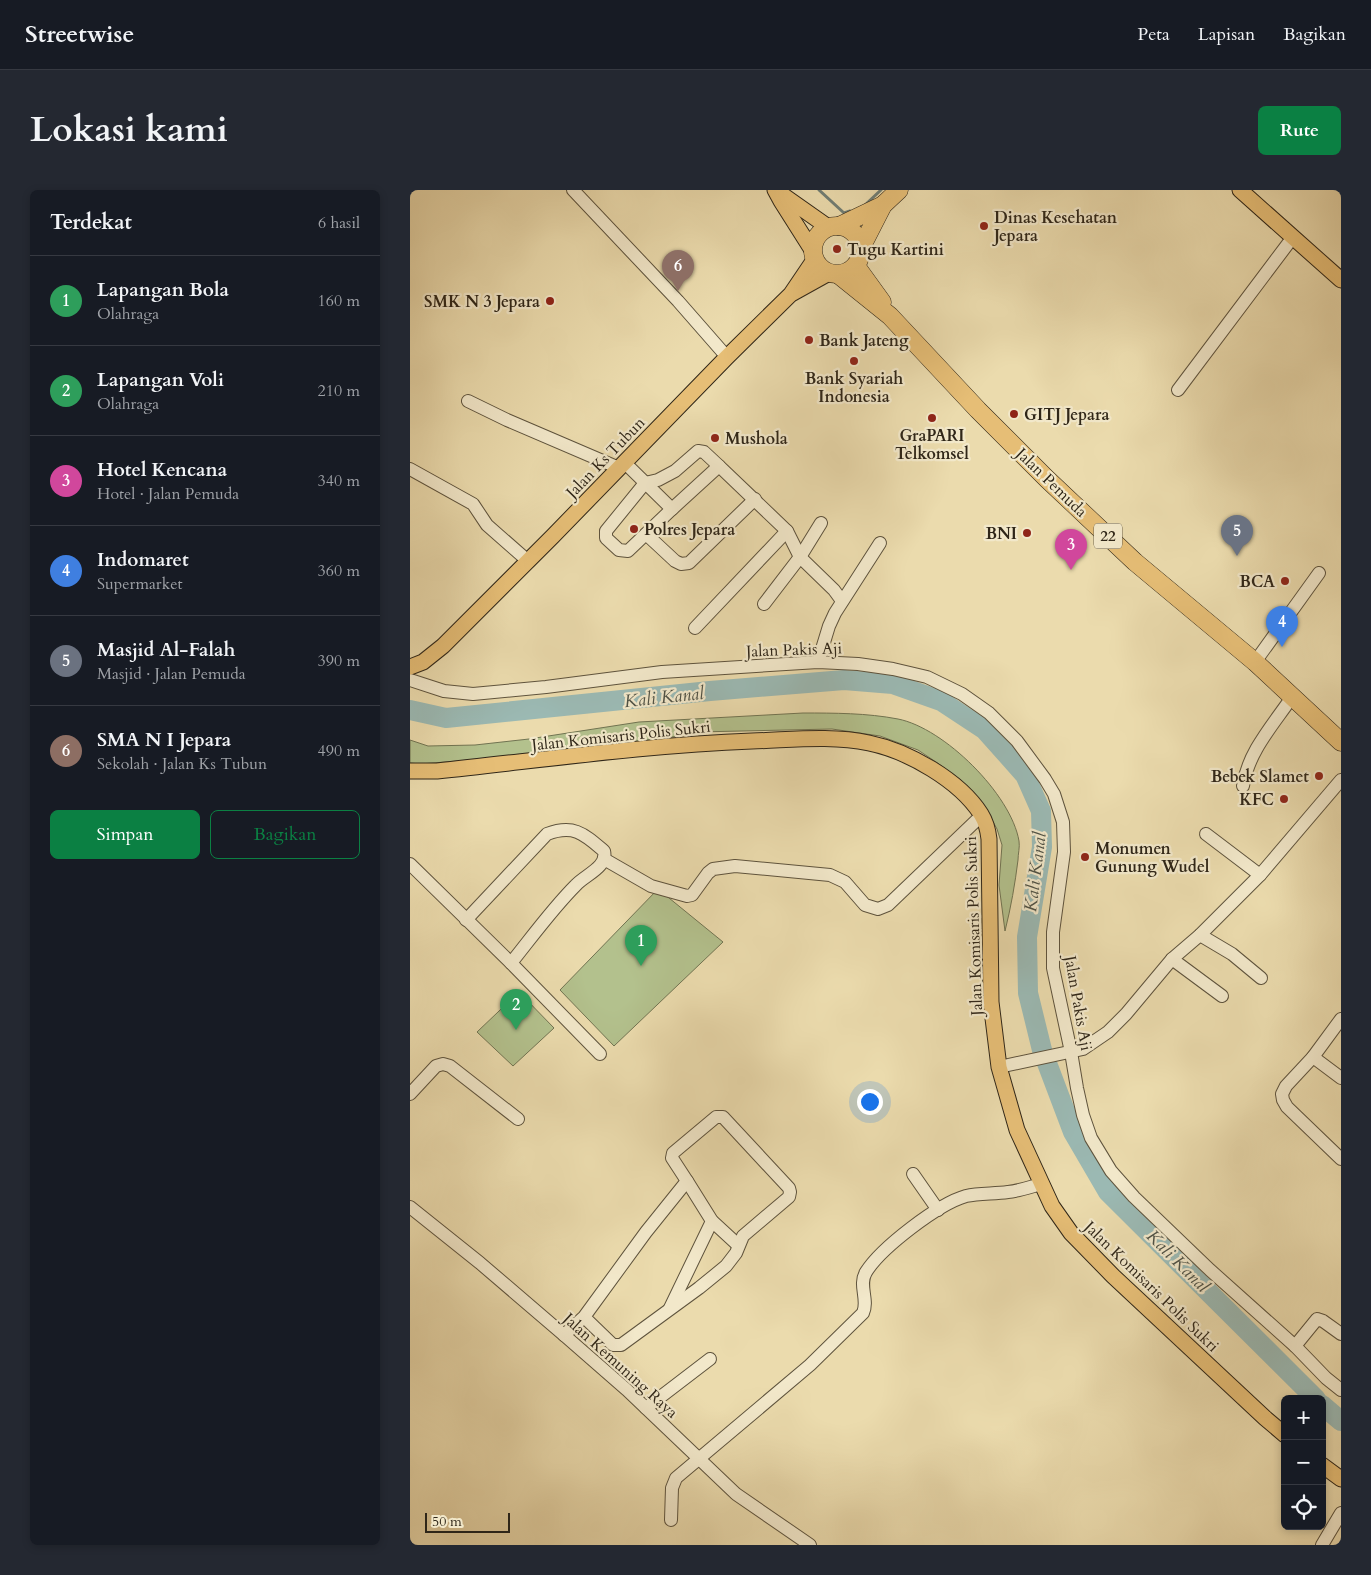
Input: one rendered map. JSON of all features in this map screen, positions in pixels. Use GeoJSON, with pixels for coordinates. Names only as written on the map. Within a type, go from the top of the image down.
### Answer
{"type":"FeatureCollection","features":[{"type":"Feature","properties":{"kind":"highway"},"geometry":{"type":"LineString","coordinates":[[834,274],[848,273],[856,266],[861,257],[862,246],[883,206],[896,191]]}},
{"type":"Feature","properties":{"kind":"highway"},"geometry":{"type":"LineString","coordinates":[[813,255],[814,241],[820,232],[883,206]]}},
{"type":"Feature","properties":{"kind":"highway"},"geometry":{"type":"LineString","coordinates":[[833,226],[847,228],[854,232],[862,246]]}},
{"type":"Feature","properties":{"kind":"highway","name":"22"},"geometry":{"type":"LineString","coordinates":[[813,255],[820,268],[834,274]]}},
{"type":"Feature","properties":{"kind":"highway","name":"22"},"geometry":{"type":"LineString","coordinates":[[856,266],[890,316]]}},
{"type":"Feature","properties":{"kind":"highway","name":"Jalan Pemuda"},"geometry":{"type":"LineString","coordinates":[[834,274],[890,316],[978,410],[1047,479],[1135,562],[1255,662],[1341,742]]}},
{"type":"Feature","properties":{"kind":"main road"},"geometry":{"type":"LineString","coordinates":[[776,190],[833,226]]}},
{"type":"Feature","properties":{"kind":"main road"},"geometry":{"type":"LineString","coordinates":[[776,190],[813,255]]}},
{"type":"Feature","properties":{"kind":"main road"},"geometry":{"type":"LineString","coordinates":[[1240,190],[1341,280]]}},
{"type":"Feature","properties":{"kind":"main road","name":"Jalan Ks Tubun"},"geometry":{"type":"LineString","coordinates":[[410,667],[423,662],[443,646],[791,294],[813,255]]}},
{"type":"Feature","properties":{"kind":"main road"},"geometry":{"type":"LineString","coordinates":[[791,294],[834,274]]}},
{"type":"Feature","properties":{"kind":"main road","name":"Jalan Komisaris Polis Sukri"},"geometry":{"type":"LineString","coordinates":[[410,771],[437,771],[694,743],[828,738],[870,743],[909,756],[926,765],[968,798],[982,815],[987,825],[990,839],[991,1002],[1004,1066],[1008,1104],[1017,1130],[1052,1206],[1071,1233],[1113,1276],[1281,1431]]}},
{"type":"Feature","properties":{"kind":"main road"},"geometry":{"type":"LineString","coordinates":[[1326,1468],[1341,1479]]}},
{"type":"Feature","properties":{"kind":"street"},"geometry":{"type":"LineString","coordinates":[[573,190],[678,301],[727,357]]}},
{"type":"Feature","properties":{"kind":"street"},"geometry":{"type":"LineString","coordinates":[[1178,390],[1293,238]]}},
{"type":"Feature","properties":{"kind":"street"},"geometry":{"type":"LineString","coordinates":[[468,401],[507,420],[621,465],[645,483],[672,509]]}},
{"type":"Feature","properties":{"kind":"street"},"geometry":{"type":"LineString","coordinates":[[719,466],[626,552],[619,550],[606,538],[606,531],[645,483],[658,480],[675,471],[698,451],[704,452],[755,499],[787,531],[800,557],[834,590],[842,601]]}},
{"type":"Feature","properties":{"kind":"street"},"geometry":{"type":"LineString","coordinates":[[410,469],[473,504],[478,509],[480,518],[486,525],[528,561]]}},
{"type":"Feature","properties":{"kind":"street"},"geometry":{"type":"LineString","coordinates":[[646,534],[675,561],[681,564],[689,563],[755,499]]}},
{"type":"Feature","properties":{"kind":"street"},"geometry":{"type":"LineString","coordinates":[[764,604],[800,557],[821,523]]}},
{"type":"Feature","properties":{"kind":"street"},"geometry":{"type":"LineString","coordinates":[[695,628],[787,531]]}},
{"type":"Feature","properties":{"kind":"street"},"geometry":{"type":"LineString","coordinates":[[818,662],[829,626],[842,601],[880,543]]}},
{"type":"Feature","properties":{"kind":"street"},"geometry":{"type":"LineString","coordinates":[[1255,662],[1319,572]]}},
{"type":"Feature","properties":{"kind":"street","name":"Jalan Pakis Aji"},"geometry":{"type":"LineString","coordinates":[[410,680],[444,691],[473,694],[662,672],[818,662],[858,664],[918,674],[962,694],[989,713],[1017,741],[1045,779],[1054,794],[1059,808],[1064,836],[1064,852],[1053,932],[1053,968],[1072,1052],[1083,1115],[1091,1138],[1111,1171],[1134,1197],[1210,1270],[1341,1390]]}},
{"type":"Feature","properties":{"kind":"street"},"geometry":{"type":"LineString","coordinates":[[1243,786],[1250,760],[1292,697]]}},
{"type":"Feature","properties":{"kind":"street"},"geometry":{"type":"LineString","coordinates":[[1004,1066],[1083,1049],[1108,1032],[1126,1014],[1172,959],[1200,935],[1260,875],[1341,780]]}},
{"type":"Feature","properties":{"kind":"street"},"geometry":{"type":"LineString","coordinates":[[604,860],[646,883],[684,896],[692,896],[708,873],[718,867],[735,866],[830,875],[845,882],[865,905],[878,909],[888,905],[982,815]]}},
{"type":"Feature","properties":{"kind":"street"},"geometry":{"type":"LineString","coordinates":[[466,920],[548,834],[569,829],[577,831],[588,837],[604,851],[604,860],[600,866],[586,875],[565,896],[511,963]]}},
{"type":"Feature","properties":{"kind":"street"},"geometry":{"type":"LineString","coordinates":[[1206,834],[1260,875]]}},
{"type":"Feature","properties":{"kind":"street"},"geometry":{"type":"LineString","coordinates":[[410,864],[600,1054]]}},
{"type":"Feature","properties":{"kind":"street"},"geometry":{"type":"LineString","coordinates":[[1200,935],[1232,954],[1261,978]]}},
{"type":"Feature","properties":{"kind":"street"},"geometry":{"type":"LineString","coordinates":[[1172,959],[1222,996]]}},
{"type":"Feature","properties":{"kind":"street"},"geometry":{"type":"LineString","coordinates":[[1341,1019],[1313,1056],[1286,1086],[1282,1094],[1287,1108],[1341,1160]]}},
{"type":"Feature","properties":{"kind":"street"},"geometry":{"type":"LineString","coordinates":[[1313,1056],[1341,1078]]}},
{"type":"Feature","properties":{"kind":"street"},"geometry":{"type":"LineString","coordinates":[[410,1094],[436,1066],[443,1064],[450,1066],[518,1120]]}},
{"type":"Feature","properties":{"kind":"street"},"geometry":{"type":"LineString","coordinates":[[584,1317],[614,1344],[619,1346],[669,1311],[726,1266],[736,1253],[743,1236],[788,1197],[789,1188],[725,1119],[720,1116],[716,1117],[673,1152],[672,1158],[712,1221],[738,1245]]}},
{"type":"Feature","properties":{"kind":"street"},"geometry":{"type":"LineString","coordinates":[[913,1174],[938,1210]]}},
{"type":"Feature","properties":{"kind":"street"},"geometry":{"type":"LineString","coordinates":[[564,1335],[584,1317],[646,1232],[687,1181]]}},
{"type":"Feature","properties":{"kind":"street"},"geometry":{"type":"LineString","coordinates":[[671,1520],[673,1483],[681,1472],[810,1365],[863,1313],[866,1301],[863,1280],[865,1273],[893,1243],[938,1210],[964,1197],[1020,1190],[1041,1184]]}},
{"type":"Feature","properties":{"kind":"street","name":"Jalan Kemuning Raya"},"geometry":{"type":"LineString","coordinates":[[410,1208],[480,1263],[564,1335],[646,1408],[736,1494],[810,1545]]}},
{"type":"Feature","properties":{"kind":"street"},"geometry":{"type":"LineString","coordinates":[[669,1311],[712,1221]]}},
{"type":"Feature","properties":{"kind":"street"},"geometry":{"type":"LineString","coordinates":[[1295,1346],[1317,1319],[1341,1334]]}},
{"type":"Feature","properties":{"kind":"street"},"geometry":{"type":"LineString","coordinates":[[646,1408],[710,1359]]}},
{"type":"Feature","properties":{"kind":"street"},"geometry":{"type":"LineString","coordinates":[[1322,1545],[1341,1513]]}},
{"type":"Feature","properties":{"kind":"green space"},"geometry":{"type":"Polygon","coordinates":[[[803,713],[862,714],[898,719],[916,725],[935,735],[973,766],[1003,803],[1019,841],[1016,878],[1005,931],[999,885],[1002,845],[997,829],[985,807],[961,780],[936,762],[918,750],[880,736],[832,729],[697,732],[647,742],[495,758],[420,764],[410,763],[410,740],[428,746],[475,745],[529,739],[639,722],[803,713]]]}},
{"type":"Feature","properties":{"kind":"green space"},"geometry":{"type":"Polygon","coordinates":[[[658,889],[723,942],[614,1046],[560,990],[658,889]]]}},
{"type":"Feature","properties":{"kind":"green space"},"geometry":{"type":"Polygon","coordinates":[[[519,992],[554,1028],[513,1066],[477,1032],[519,992]]]}},
{"type":"Feature","properties":{"kind":"waterway"},"geometry":{"type":"LineString","coordinates":[[819,190],[844,213],[850,211]]}},
{"type":"Feature","properties":{"kind":"waterway"},"geometry":{"type":"LineString","coordinates":[[865,205],[881,190]]}},
{"type":"Feature","properties":{"kind":"waterway","name":"Kali Kanal"},"geometry":{"type":"LineString","coordinates":[[410,710],[446,718],[710,691],[844,680],[893,684],[941,701],[985,730],[1025,775],[1041,811],[1042,847],[1027,937],[1028,993],[1042,1050],[1073,1132],[1108,1192],[1312,1395]]}},
{"type":"Feature","properties":{"kind":"waterway","name":"Kali Kanal"},"geometry":{"type":"LineString","coordinates":[[1326,1408],[1341,1421]]}},
{"type":"Feature","properties":{"kind":"place","name":"Dinas Kesehatan Jepara"},"geometry":{"type":"Point","coordinates":[984,226]}},
{"type":"Feature","properties":{"kind":"place","name":"Tugu Kartini"},"geometry":{"type":"Point","coordinates":[837,249]}},
{"type":"Feature","properties":{"kind":"place","name":"SMA N I Jepara"},"geometry":{"type":"Point","coordinates":[678,291]}},
{"type":"Feature","properties":{"kind":"place","name":"SMK N 3 Jepara"},"geometry":{"type":"Point","coordinates":[550,301]}},
{"type":"Feature","properties":{"kind":"place","name":"Bank Jateng"},"geometry":{"type":"Point","coordinates":[809,340]}},
{"type":"Feature","properties":{"kind":"place","name":"Bank Syariah Indonesia"},"geometry":{"type":"Point","coordinates":[854,361]}},
{"type":"Feature","properties":{"kind":"place","name":"GITJ Jepara"},"geometry":{"type":"Point","coordinates":[1014,414]}},
{"type":"Feature","properties":{"kind":"place","name":"GraPARI Telkomsel"},"geometry":{"type":"Point","coordinates":[932,418]}},
{"type":"Feature","properties":{"kind":"place","name":"Mushola"},"geometry":{"type":"Point","coordinates":[715,438]}},
{"type":"Feature","properties":{"kind":"place","name":"Polres Jepara"},"geometry":{"type":"Point","coordinates":[634,529]}},
{"type":"Feature","properties":{"kind":"place","name":"BNI"},"geometry":{"type":"Point","coordinates":[1027,533]}},
{"type":"Feature","properties":{"kind":"place","name":"Masjid Al-Falah"},"geometry":{"type":"Point","coordinates":[1237,556]}},
{"type":"Feature","properties":{"kind":"place","name":"Hotel Kencana"},"geometry":{"type":"Point","coordinates":[1071,570]}},
{"type":"Feature","properties":{"kind":"place","name":"BCA"},"geometry":{"type":"Point","coordinates":[1285,581]}},
{"type":"Feature","properties":{"kind":"place","name":"Indomaret"},"geometry":{"type":"Point","coordinates":[1282,647]}},
{"type":"Feature","properties":{"kind":"place","name":"Bebek Slamet"},"geometry":{"type":"Point","coordinates":[1319,776]}},
{"type":"Feature","properties":{"kind":"place","name":"KFC"},"geometry":{"type":"Point","coordinates":[1284,799]}},
{"type":"Feature","properties":{"kind":"place","name":"Monumen Gunung Wudel"},"geometry":{"type":"Point","coordinates":[1085,857]}},
{"type":"Feature","properties":{"kind":"place","name":"Lapangan Bola"},"geometry":{"type":"Point","coordinates":[641,966]}},
{"type":"Feature","properties":{"kind":"place","name":"Lapangan Voli"},"geometry":{"type":"Point","coordinates":[516,1030]}}]}
